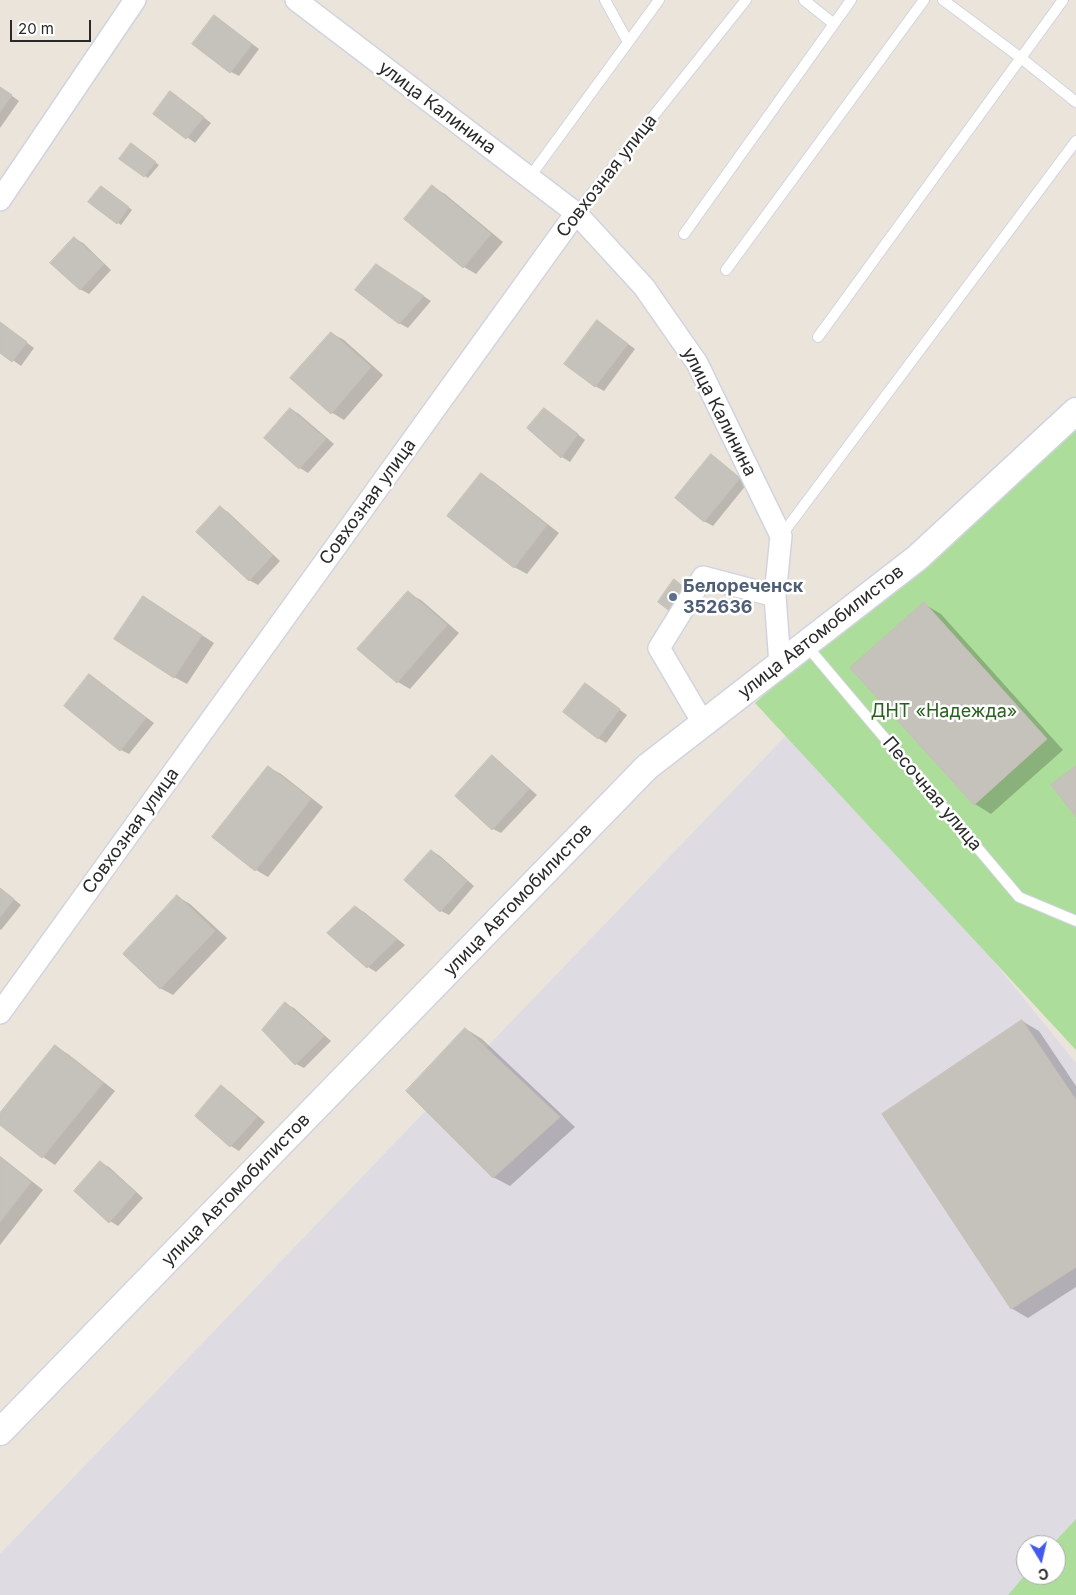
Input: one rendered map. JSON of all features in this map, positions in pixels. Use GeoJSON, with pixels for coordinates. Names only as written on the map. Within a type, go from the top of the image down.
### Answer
{"type":"FeatureCollection","features":[{"type":"Feature","properties":{"kind":"street"},"geometry":{"type":"LineString","coordinates":[[0,200],[134,0]]}},
{"type":"Feature","properties":{"kind":"street","name":"улица Калинина"},"geometry":{"type":"LineString","coordinates":[[296,0],[576,213],[644,287],[697,363],[781,536]]}},
{"type":"Feature","properties":{"kind":"street","name":"Совхозная улица"},"geometry":{"type":"LineString","coordinates":[[0,1013],[576,213]]}},
{"type":"Feature","properties":{"kind":"street","name":"улица Автомобилистов"},"geometry":{"type":"LineString","coordinates":[[0,1432],[647,767],[918,558],[1076,411]]}},
{"type":"Feature","properties":{"kind":"street"},"geometry":{"type":"LineString","coordinates":[[780,664],[775,596],[781,536]]}},
{"type":"Feature","properties":{"kind":"street"},"geometry":{"type":"LineString","coordinates":[[703,724],[659,648],[703,577],[775,596]]}},
{"type":"Feature","properties":{"kind":"lane"},"geometry":{"type":"LineString","coordinates":[[605,0],[628,42]]}},
{"type":"Feature","properties":{"kind":"lane"},"geometry":{"type":"LineString","coordinates":[[529,178],[659,0]]}},
{"type":"Feature","properties":{"kind":"lane","name":"Совхозная улица"},"geometry":{"type":"LineString","coordinates":[[576,213],[746,0]]}},
{"type":"Feature","properties":{"kind":"lane"},"geometry":{"type":"LineString","coordinates":[[804,0],[834,24]]}},
{"type":"Feature","properties":{"kind":"lane"},"geometry":{"type":"LineString","coordinates":[[684,234],[851,0]]}},
{"type":"Feature","properties":{"kind":"lane"},"geometry":{"type":"LineString","coordinates":[[726,270],[924,0]]}},
{"type":"Feature","properties":{"kind":"lane"},"geometry":{"type":"LineString","coordinates":[[942,0],[1021,58],[1076,102]]}},
{"type":"Feature","properties":{"kind":"lane"},"geometry":{"type":"LineString","coordinates":[[818,337],[1063,0]]}},
{"type":"Feature","properties":{"kind":"lane"},"geometry":{"type":"LineString","coordinates":[[781,536],[1076,141]]}},
{"type":"Feature","properties":{"kind":"lane","name":"Песочная улица"},"geometry":{"type":"LineString","coordinates":[[806,644],[1019,897],[1072,919]]}},
{"type":"Feature","properties":{"kind":"lane"},"geometry":{"type":"LineString","coordinates":[[1072,919],[1076,910]]}},
{"type":"Feature","properties":{"kind":"shaded area"},"geometry":{"type":"Polygon","coordinates":[[[799,722],[1076,1063],[1076,1543],[1066,1544],[1066,1535],[1016,1535],[1016,1585],[1025,1585],[1025,1595],[0,1595],[0,1554],[799,722]]]}},
{"type":"Feature","properties":{"kind":"green space","name":"ДНТ «Надежда»"},"geometry":{"type":"Polygon","coordinates":[[[1076,421],[1076,1050],[755,703],[1076,421]]]}},
{"type":"Feature","properties":{"kind":"green space"},"geometry":{"type":"Polygon","coordinates":[[[1076,1519],[1076,1595],[1008,1595],[1017,1585],[1066,1585],[1066,1535],[1061,1535],[1076,1519]]]}},
{"type":"Feature","properties":{"kind":"building"},"geometry":{"type":"Polygon","coordinates":[[[214,15],[252,44],[230,73],[192,44],[214,15]]]}},
{"type":"Feature","properties":{"kind":"building"},"geometry":{"type":"Polygon","coordinates":[[[0,87],[12,95],[0,112],[0,87]]]}},
{"type":"Feature","properties":{"kind":"building"},"geometry":{"type":"Polygon","coordinates":[[[170,91],[204,117],[186,139],[153,114],[170,91]]]}},
{"type":"Feature","properties":{"kind":"building"},"geometry":{"type":"Polygon","coordinates":[[[131,143],[156,162],[144,177],[119,159],[131,143]]]}},
{"type":"Feature","properties":{"kind":"building"},"geometry":{"type":"Polygon","coordinates":[[[432,185],[491,234],[463,268],[404,219],[432,185]]]}},
{"type":"Feature","properties":{"kind":"building"},"geometry":{"type":"Polygon","coordinates":[[[101,186],[129,207],[117,224],[88,202],[101,186]]]}},
{"type":"Feature","properties":{"kind":"building"},"geometry":{"type":"Polygon","coordinates":[[[74,237],[104,264],[80,290],[50,263],[74,237]]]}},
{"type":"Feature","properties":{"kind":"building"},"geometry":{"type":"Polygon","coordinates":[[[376,264],[424,296],[399,324],[355,290],[376,264]]]}},
{"type":"Feature","properties":{"kind":"building"},"geometry":{"type":"Polygon","coordinates":[[[597,320],[628,344],[595,387],[564,364],[597,320]]]}},
{"type":"Feature","properties":{"kind":"building"},"geometry":{"type":"Polygon","coordinates":[[[0,322],[27,342],[12,362],[0,353],[0,322]]]}},
{"type":"Feature","properties":{"kind":"building"},"geometry":{"type":"Polygon","coordinates":[[[331,332],[371,367],[331,414],[290,378],[331,332]]]}},
{"type":"Feature","properties":{"kind":"building"},"geometry":{"type":"Polygon","coordinates":[[[290,408],[326,439],[299,469],[264,438],[290,408]]]}},
{"type":"Feature","properties":{"kind":"building"},"geometry":{"type":"Polygon","coordinates":[[[544,408],[578,434],[561,458],[527,428],[544,408]]]}},
{"type":"Feature","properties":{"kind":"building"},"geometry":{"type":"Polygon","coordinates":[[[711,454],[740,478],[704,522],[675,498],[711,454]]]}},
{"type":"Feature","properties":{"kind":"building"},"geometry":{"type":"Polygon","coordinates":[[[481,473],[547,525],[514,568],[447,516],[481,473]]]}},
{"type":"Feature","properties":{"kind":"building"},"geometry":{"type":"Polygon","coordinates":[[[220,506],[273,555],[249,581],[196,532],[220,506]]]}},
{"type":"Feature","properties":{"kind":"building"},"geometry":{"type":"Polygon","coordinates":[[[674,579],[687,590],[671,612],[658,602],[674,579]]]}},
{"type":"Feature","properties":{"kind":"building"},"geometry":{"type":"Polygon","coordinates":[[[408,591],[447,625],[397,683],[357,649],[408,591]]]}},
{"type":"Feature","properties":{"kind":"building"},"geometry":{"type":"Polygon","coordinates":[[[143,596],[202,635],[174,678],[114,639],[143,596]]]}},
{"type":"Feature","properties":{"kind":"building"},"geometry":{"type":"Polygon","coordinates":[[[924,602],[1047,739],[974,805],[850,668],[924,602]]]}},
{"type":"Feature","properties":{"kind":"building"},"geometry":{"type":"Polygon","coordinates":[[[89,674],[146,718],[120,751],[64,706],[89,674]]]}},
{"type":"Feature","properties":{"kind":"building"},"geometry":{"type":"Polygon","coordinates":[[[585,683],[620,709],[598,739],[563,712],[585,683]]]}},
{"type":"Feature","properties":{"kind":"building"},"geometry":{"type":"Polygon","coordinates":[[[492,755],[529,789],[492,830],[455,796],[492,755]]]}},
{"type":"Feature","properties":{"kind":"building"},"geometry":{"type":"Polygon","coordinates":[[[268,766],[311,799],[255,871],[212,837],[268,766]]]}},
{"type":"Feature","properties":{"kind":"building"},"geometry":{"type":"Polygon","coordinates":[[[1076,766],[1076,817],[1051,785],[1076,766]]]}},
{"type":"Feature","properties":{"kind":"building"},"geometry":{"type":"Polygon","coordinates":[[[431,850],[467,881],[440,912],[404,880],[431,850]]]}},
{"type":"Feature","properties":{"kind":"building"},"geometry":{"type":"Polygon","coordinates":[[[0,888],[14,899],[0,917],[0,888]]]}},
{"type":"Feature","properties":{"kind":"building"},"geometry":{"type":"Polygon","coordinates":[[[177,895],[215,931],[160,989],[123,954],[177,895]]]}},
{"type":"Feature","properties":{"kind":"building"},"geometry":{"type":"Polygon","coordinates":[[[355,906],[397,939],[367,968],[327,933],[355,906]]]}},
{"type":"Feature","properties":{"kind":"building"},"geometry":{"type":"Polygon","coordinates":[[[285,1002],[324,1036],[295,1065],[262,1030],[285,1002]]]}},
{"type":"Feature","properties":{"kind":"building"},"geometry":{"type":"Polygon","coordinates":[[[1022,1020],[1076,1100],[1076,1267],[1011,1309],[882,1114],[1022,1020]]]}},
{"type":"Feature","properties":{"kind":"building"},"geometry":{"type":"Polygon","coordinates":[[[465,1028],[560,1117],[493,1178],[406,1091],[465,1028]]]}},
{"type":"Feature","properties":{"kind":"building"},"geometry":{"type":"Polygon","coordinates":[[[55,1045],[103,1083],[42,1158],[0,1125],[0,1113],[55,1045]]]}},
{"type":"Feature","properties":{"kind":"building"},"geometry":{"type":"Polygon","coordinates":[[[221,1085],[257,1117],[230,1147],[195,1116],[221,1085]]]}},
{"type":"Feature","properties":{"kind":"building"},"geometry":{"type":"Polygon","coordinates":[[[0,1157],[31,1182],[0,1222],[0,1157]]]}},
{"type":"Feature","properties":{"kind":"building"},"geometry":{"type":"Polygon","coordinates":[[[100,1161],[136,1192],[109,1223],[74,1191],[100,1161]]]}},
{"type":"Feature","properties":{"kind":"place","name":"Белореченск 352636"},"geometry":{"type":"Point","coordinates":[673,597]}}]}
